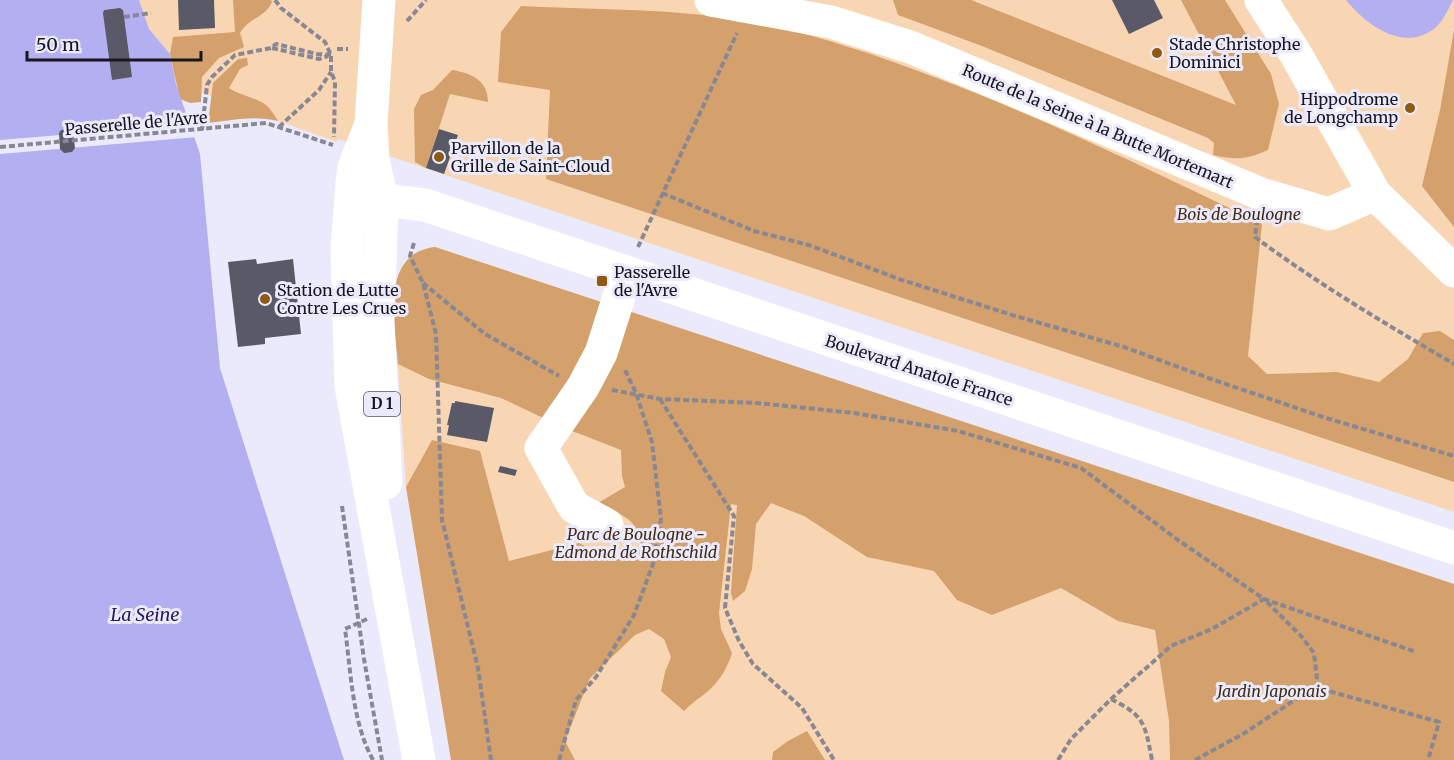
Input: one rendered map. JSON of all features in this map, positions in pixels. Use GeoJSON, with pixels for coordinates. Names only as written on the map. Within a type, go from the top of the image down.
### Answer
{"type":"FeatureCollection","features":[{"type":"Feature","properties":{"kind":"main road"},"geometry":{"type":"LineString","coordinates":[[347,248],[367,217],[382,200],[373,159],[371,124],[379,0]]}},
{"type":"Feature","properties":{"kind":"main road","name":"Route de la Seine à la Butte Mortemart"},"geometry":{"type":"LineString","coordinates":[[711,0],[831,22],[910,48],[1261,194],[1329,214],[1375,194]]}},
{"type":"Feature","properties":{"kind":"main road"},"geometry":{"type":"LineString","coordinates":[[1261,0],[1295,53],[1375,194],[1454,271]]}},
{"type":"Feature","properties":{"kind":"main road","name":"D 1"},"geometry":{"type":"LineString","coordinates":[[371,124],[354,167],[347,248],[351,386],[419,760]]}},
{"type":"Feature","properties":{"kind":"main road","name":"D 1"},"geometry":{"type":"LineString","coordinates":[[382,200],[378,322],[392,608]]}},
{"type":"Feature","properties":{"kind":"main road","name":"Boulevard Anatole France"},"geometry":{"type":"LineString","coordinates":[[382,200],[425,205],[1454,548]]}},
{"type":"Feature","properties":{"kind":"main road"},"geometry":{"type":"LineString","coordinates":[[607,525],[574,507],[541,448],[583,387],[601,353],[627,272]]}},
{"type":"Feature","properties":{"kind":"path"},"geometry":{"type":"LineString","coordinates":[[275,0],[281,8],[325,42],[331,55],[331,71],[319,90],[276,126]]}},
{"type":"Feature","properties":{"kind":"path"},"geometry":{"type":"LineString","coordinates":[[627,272],[750,6]]}},
{"type":"Feature","properties":{"kind":"path"},"geometry":{"type":"LineString","coordinates":[[124,16],[152,13]]}},
{"type":"Feature","properties":{"kind":"path"},"geometry":{"type":"LineString","coordinates":[[202,130],[207,85],[212,77],[235,55],[271,48],[276,44],[331,55]]}},
{"type":"Feature","properties":{"kind":"path","name":"Passerelle de l'Avre"},"geometry":{"type":"LineString","coordinates":[[0,147],[250,124],[276,126],[334,145],[335,82],[331,71]]}},
{"type":"Feature","properties":{"kind":"path"},"geometry":{"type":"LineString","coordinates":[[663,193],[754,231],[809,244],[899,279],[1011,315],[1124,347],[1316,415],[1454,456]]}},
{"type":"Feature","properties":{"kind":"path"},"geometry":{"type":"LineString","coordinates":[[1261,194],[1255,237],[1290,264],[1454,364]]}},
{"type":"Feature","properties":{"kind":"path"},"geometry":{"type":"LineString","coordinates":[[414,243],[410,256],[423,283],[436,334],[442,520],[478,668],[491,760]]}},
{"type":"Feature","properties":{"kind":"path"},"geometry":{"type":"LineString","coordinates":[[423,283],[485,334],[567,381],[583,387],[636,393],[660,399],[757,403],[854,413],[958,431],[1080,468],[1178,540],[1264,599],[1301,636],[1314,653],[1318,688]]}},
{"type":"Feature","properties":{"kind":"path"},"geometry":{"type":"LineString","coordinates":[[660,399],[734,516],[725,608],[739,641],[753,664],[802,708],[834,760]]}},
{"type":"Feature","properties":{"kind":"path"},"geometry":{"type":"LineString","coordinates":[[1058,760],[1071,739],[1111,699],[1171,646],[1212,629],[1264,599],[1416,652]]}},
{"type":"Feature","properties":{"kind":"path"},"geometry":{"type":"LineString","coordinates":[[373,760],[366,747],[357,713],[345,629],[392,608]]}},
{"type":"Feature","properties":{"kind":"path"},"geometry":{"type":"LineString","coordinates":[[1195,760],[1243,734],[1313,688],[1440,722],[1428,760]]}},
{"type":"Feature","properties":{"kind":"path"},"geometry":{"type":"LineString","coordinates":[[1111,699],[1129,708],[1139,717],[1146,730],[1152,760]]}},
{"type":"Feature","properties":{"kind":"green space","name":"Bois de Boulogne"},"geometry":{"type":"Polygon","coordinates":[[[139,0],[1454,0],[1454,512],[338,139],[337,142],[278,121],[276,118],[176,84],[170,54],[149,29],[139,0]]]}},
{"type":"Feature","properties":{"kind":"green space"},"geometry":{"type":"Polygon","coordinates":[[[233,0],[271,0],[272,2],[266,11],[240,33],[244,47],[219,58],[202,77],[201,102],[190,103],[180,99],[170,54],[173,37],[235,32],[233,0]]]}},
{"type":"Feature","properties":{"kind":"green space"},"geometry":{"type":"Polygon","coordinates":[[[893,0],[971,0],[1236,105],[1181,0],[1225,0],[1271,74],[1279,104],[1268,150],[1241,158],[1213,155],[1214,143],[1208,138],[982,46],[898,15],[893,0]]]}},
{"type":"Feature","properties":{"kind":"green space"},"geometry":{"type":"Polygon","coordinates":[[[521,6],[637,10],[724,17],[821,39],[974,92],[1131,161],[1262,224],[1248,356],[1267,374],[1337,372],[1379,382],[1408,359],[1423,333],[1440,331],[1454,340],[1454,482],[546,179],[550,90],[498,82],[501,32],[521,6]]]}},
{"type":"Feature","properties":{"kind":"green space"},"geometry":{"type":"Polygon","coordinates":[[[1454,30],[1454,227],[1422,186],[1440,110],[1454,30]]]}},
{"type":"Feature","properties":{"kind":"green space"},"geometry":{"type":"Polygon","coordinates":[[[247,58],[248,65],[240,69],[229,88],[266,105],[278,121],[252,118],[208,123],[213,83],[238,59],[247,58]]]}},
{"type":"Feature","properties":{"kind":"green space"},"geometry":{"type":"Polygon","coordinates":[[[452,70],[478,79],[485,89],[488,102],[450,94],[426,168],[415,162],[414,109],[421,95],[433,90],[452,70]]]}},
{"type":"Feature","properties":{"kind":"green space","name":"Parc de Boulogne - Edmond de Rothschild"},"geometry":{"type":"Polygon","coordinates":[[[435,247],[1454,584],[1454,760],[451,760],[406,487],[393,295],[402,269],[410,257],[425,249],[435,247]]]}},
{"type":"Feature","properties":{"kind":"green space","name":"Parc de Boulogne - Edmond de Rothschild"},"geometry":{"type":"Polygon","coordinates":[[[435,247],[1454,584],[1454,760],[1170,760],[1169,721],[1155,630],[1118,621],[1061,588],[992,615],[957,600],[934,571],[867,557],[804,516],[771,503],[756,524],[752,569],[745,591],[733,601],[731,593],[737,505],[731,504],[719,613],[721,629],[732,653],[717,682],[684,711],[661,691],[671,657],[664,639],[649,629],[635,635],[590,678],[565,741],[575,760],[451,760],[406,487],[432,440],[480,451],[509,561],[579,543],[613,561],[640,550],[640,540],[638,532],[629,520],[598,503],[625,487],[622,476],[621,450],[562,427],[501,398],[429,379],[398,364],[394,293],[398,277],[405,263],[417,252],[435,247]]]}},
{"type":"Feature","properties":{"kind":"green space"},"geometry":{"type":"Polygon","coordinates":[[[807,731],[825,760],[772,760],[773,752],[807,731]]]}},
{"type":"Feature","properties":{"kind":"water","name":"La Seine"},"geometry":{"type":"Polygon","coordinates":[[[0,0],[139,0],[149,29],[170,54],[176,84],[200,154],[220,368],[344,760],[0,760],[0,0]]]}},
{"type":"Feature","properties":{"kind":"water"},"geometry":{"type":"Polygon","coordinates":[[[1346,0],[1453,0],[1443,19],[1435,28],[1423,35],[1411,38],[1386,33],[1364,18],[1346,0]]]}},
{"type":"Feature","properties":{"kind":"pier"},"geometry":{"type":"Polygon","coordinates":[[[193,124],[197,137],[0,154],[0,140],[193,124]]]}},
{"type":"Feature","properties":{"kind":"building"},"geometry":{"type":"Polygon","coordinates":[[[178,0],[214,0],[215,28],[179,30],[178,0]]]}},
{"type":"Feature","properties":{"kind":"building"},"geometry":{"type":"Polygon","coordinates":[[[1112,0],[1154,0],[1163,18],[1129,34],[1112,0]]]}},
{"type":"Feature","properties":{"kind":"building"},"geometry":{"type":"Polygon","coordinates":[[[120,8],[123,10],[132,77],[112,80],[103,13],[104,10],[120,8]]]}},
{"type":"Feature","properties":{"kind":"building"},"geometry":{"type":"Polygon","coordinates":[[[69,129],[73,132],[75,148],[72,152],[64,153],[60,149],[59,133],[61,130],[69,129]]]}},
{"type":"Feature","properties":{"kind":"building","name":"Parvillon de la Grille de Saint-Cloud"},"geometry":{"type":"Polygon","coordinates":[[[439,129],[458,135],[444,174],[426,168],[439,129]]]}},
{"type":"Feature","properties":{"kind":"building","name":"Station de Lutte Contre Les Crues"},"geometry":{"type":"Polygon","coordinates":[[[256,259],[257,264],[293,259],[301,334],[265,338],[265,344],[238,347],[228,262],[256,259]]]}},
{"type":"Feature","properties":{"kind":"building"},"geometry":{"type":"Polygon","coordinates":[[[455,401],[494,408],[487,442],[447,435],[452,403],[455,401]]]}},
{"type":"Feature","properties":{"kind":"building"},"geometry":{"type":"Polygon","coordinates":[[[500,466],[517,470],[515,476],[498,472],[500,466]]]}},
{"type":"Feature","properties":{"kind":"place","name":"Stade Christophe Dominici"},"geometry":{"type":"Point","coordinates":[1157,53]}},
{"type":"Feature","properties":{"kind":"place","name":"Hippodrome de Longchamp"},"geometry":{"type":"Point","coordinates":[1410,108]}},
{"type":"Feature","properties":{"kind":"place","name":"Parvillon de la Grille de Saint-Cloud"},"geometry":{"type":"Point","coordinates":[439,157]}},
{"type":"Feature","properties":{"kind":"place","name":"Passerelle de l'Avre"},"geometry":{"type":"Point","coordinates":[602,281]}},
{"type":"Feature","properties":{"kind":"place","name":"Station de Lutte Contre Les Crues"},"geometry":{"type":"Point","coordinates":[265,299]}},
{"type":"Feature","properties":{"kind":"park label","name":"Jardin Japonais"},"geometry":{"type":"Point","coordinates":[1272,691]}}]}
